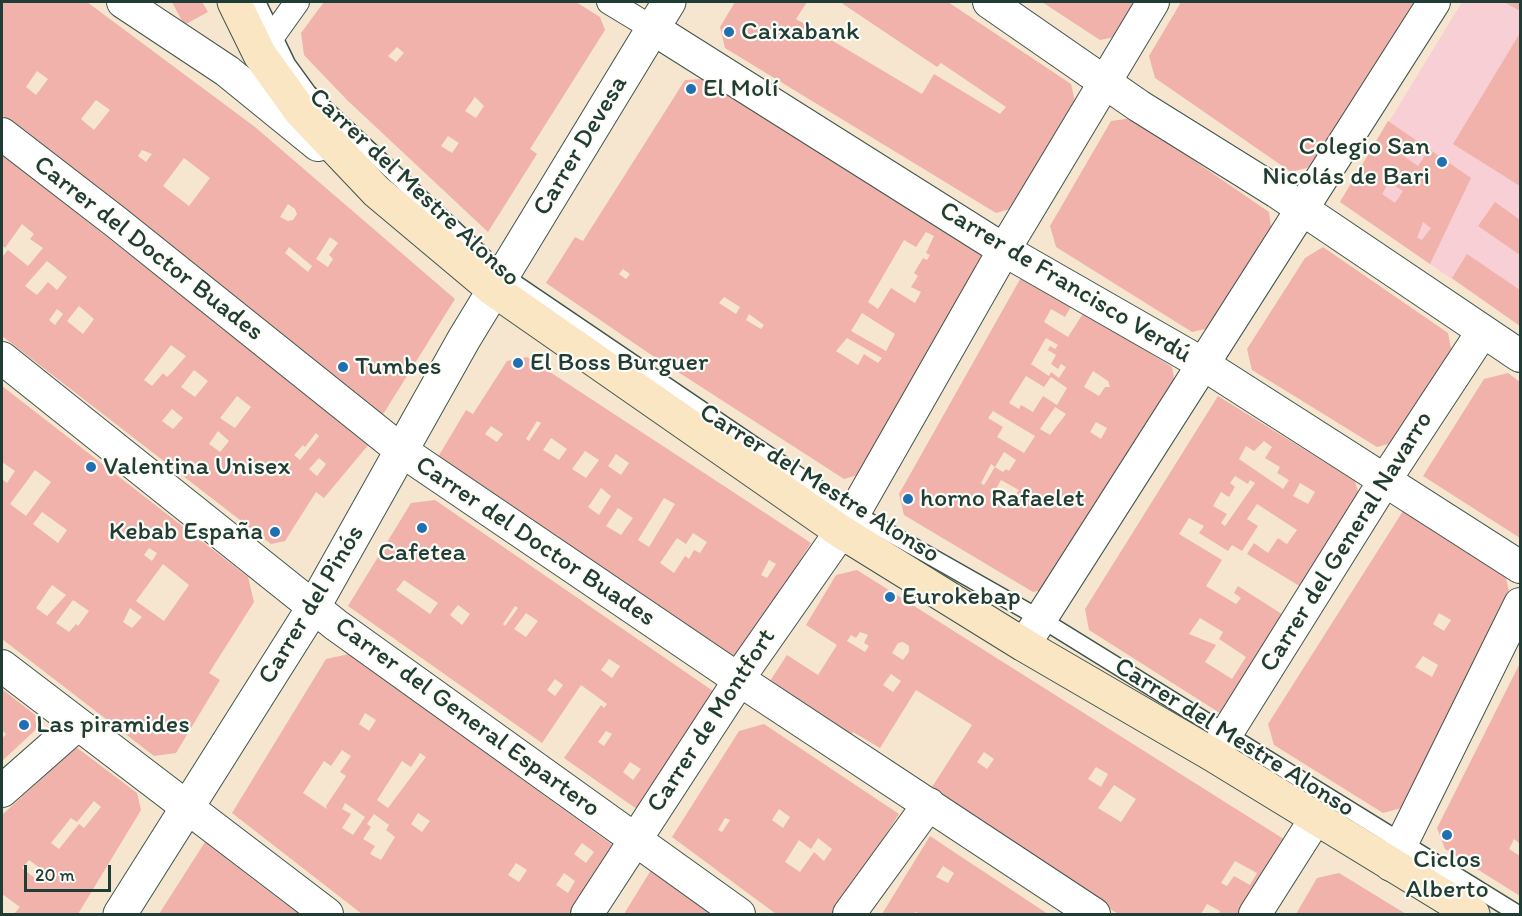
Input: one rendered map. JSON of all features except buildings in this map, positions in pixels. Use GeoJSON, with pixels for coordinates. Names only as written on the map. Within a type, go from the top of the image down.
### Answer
{"type":"FeatureCollection","features":[{"type":"Feature","properties":{"kind":"main road"},"geometry":{"type":"LineString","coordinates":[[234,2],[266,46]]}},
{"type":"Feature","properties":{"kind":"main road","name":"Carrer del Mestre Alonso"},"geometry":{"type":"LineString","coordinates":[[266,46],[301,112],[376,191],[498,283],[847,522],[1220,744],[1316,818],[1397,854],[1473,915]]}},
{"type":"Feature","properties":{"kind":"street","name":"Carrer del Mestre Alonso"},"geometry":{"type":"LineString","coordinates":[[123,2],[227,71],[376,191]]}},
{"type":"Feature","properties":{"kind":"street"},"geometry":{"type":"LineString","coordinates":[[266,46],[297,2]]}},
{"type":"Feature","properties":{"kind":"street","name":"Carrer de Francisco Verdú"},"geometry":{"type":"LineString","coordinates":[[609,2],[660,15],[1004,250],[1203,364],[1521,567]]}},
{"type":"Feature","properties":{"kind":"street"},"geometry":{"type":"LineString","coordinates":[[989,2],[1104,82],[1303,209],[1521,356]]}},
{"type":"Feature","properties":{"kind":"street","name":"Carrer de Montfort"},"geometry":{"type":"LineString","coordinates":[[587,915],[738,679],[847,522],[1004,250],[1153,2]]}},
{"type":"Feature","properties":{"kind":"street"},"geometry":{"type":"LineString","coordinates":[[1033,632],[1434,2]]}},
{"type":"Feature","properties":{"kind":"street","name":"Carrer Devesa"},"geometry":{"type":"LineString","coordinates":[[498,283],[660,15]]}},
{"type":"Feature","properties":{"kind":"street","name":"Carrer del Doctor Buades"},"geometry":{"type":"LineString","coordinates":[[2,134],[116,222],[402,451],[738,679],[1094,915]]}},
{"type":"Feature","properties":{"kind":"street","name":"Carrer del Pinós"},"geometry":{"type":"LineString","coordinates":[[120,915],[313,608],[498,283]]}},
{"type":"Feature","properties":{"kind":"street","name":"Carrer del General Navarro"},"geometry":{"type":"LineString","coordinates":[[1220,744],[1385,480],[1482,331]]}},
{"type":"Feature","properties":{"kind":"street","name":"Carrer del General Espartero"},"geometry":{"type":"LineString","coordinates":[[2,358],[313,608],[739,915]]}},
{"type":"Feature","properties":{"kind":"street"},"geometry":{"type":"LineString","coordinates":[[1397,854],[1521,604]]}},
{"type":"Feature","properties":{"kind":"street"},"geometry":{"type":"LineString","coordinates":[[2,666],[327,915]]}},
{"type":"Feature","properties":{"kind":"street"},"geometry":{"type":"LineString","coordinates":[[2,791],[78,724]]}},
{"type":"Feature","properties":{"kind":"street"},"geometry":{"type":"LineString","coordinates":[[849,915],[929,804]]}},
{"type":"Feature","properties":{"kind":"street"},"geometry":{"type":"LineString","coordinates":[[1255,915],[1316,818]]}},
{"type":"Feature","properties":{"kind":"lane"},"geometry":{"type":"LineString","coordinates":[[257,2],[266,46]]}},
{"type":"Feature","properties":{"kind":"lane","name":"Carrer del Mestre Alonso"},"geometry":{"type":"LineString","coordinates":[[266,46],[287,64],[308,93],[498,283]]}},
{"type":"Feature","properties":{"kind":"lane","name":"Carrer del Mestre Alonso"},"geometry":{"type":"LineString","coordinates":[[1220,744],[1397,854],[1518,915]]}},
{"type":"Feature","properties":{"kind":"shaded area","name":"Colegio San Nicolás de Bari"},"geometry":{"type":"Polygon","coordinates":[[[1462,2],[1520,2],[1520,326],[1340,202],[1462,2]]]}},
{"type":"Feature","properties":{"kind":"place","name":"Caixabank"},"geometry":{"type":"Point","coordinates":[729,32]}},
{"type":"Feature","properties":{"kind":"place","name":"El Molí"},"geometry":{"type":"Point","coordinates":[691,89]}},
{"type":"Feature","properties":{"kind":"place","name":"Colegio San Nicolás de Bari"},"geometry":{"type":"Point","coordinates":[1442,162]}},
{"type":"Feature","properties":{"kind":"place","name":"El Boss Burguer"},"geometry":{"type":"Point","coordinates":[518,363]}},
{"type":"Feature","properties":{"kind":"place","name":"Tumbes"},"geometry":{"type":"Point","coordinates":[343,367]}},
{"type":"Feature","properties":{"kind":"place","name":"Valentina Unisex"},"geometry":{"type":"Point","coordinates":[91,467]}},
{"type":"Feature","properties":{"kind":"place","name":"horno Rafaelet"},"geometry":{"type":"Point","coordinates":[908,499]}},
{"type":"Feature","properties":{"kind":"place","name":"Cafetea"},"geometry":{"type":"Point","coordinates":[422,528]}},
{"type":"Feature","properties":{"kind":"place","name":"Kebab España"},"geometry":{"type":"Point","coordinates":[275,532]}},
{"type":"Feature","properties":{"kind":"place","name":"Eurokebap"},"geometry":{"type":"Point","coordinates":[890,597]}},
{"type":"Feature","properties":{"kind":"place","name":"Las piramides"},"geometry":{"type":"Point","coordinates":[24,725]}},
{"type":"Feature","properties":{"kind":"place","name":"Ciclos Alberto"},"geometry":{"type":"Point","coordinates":[1447,835]}}]}
